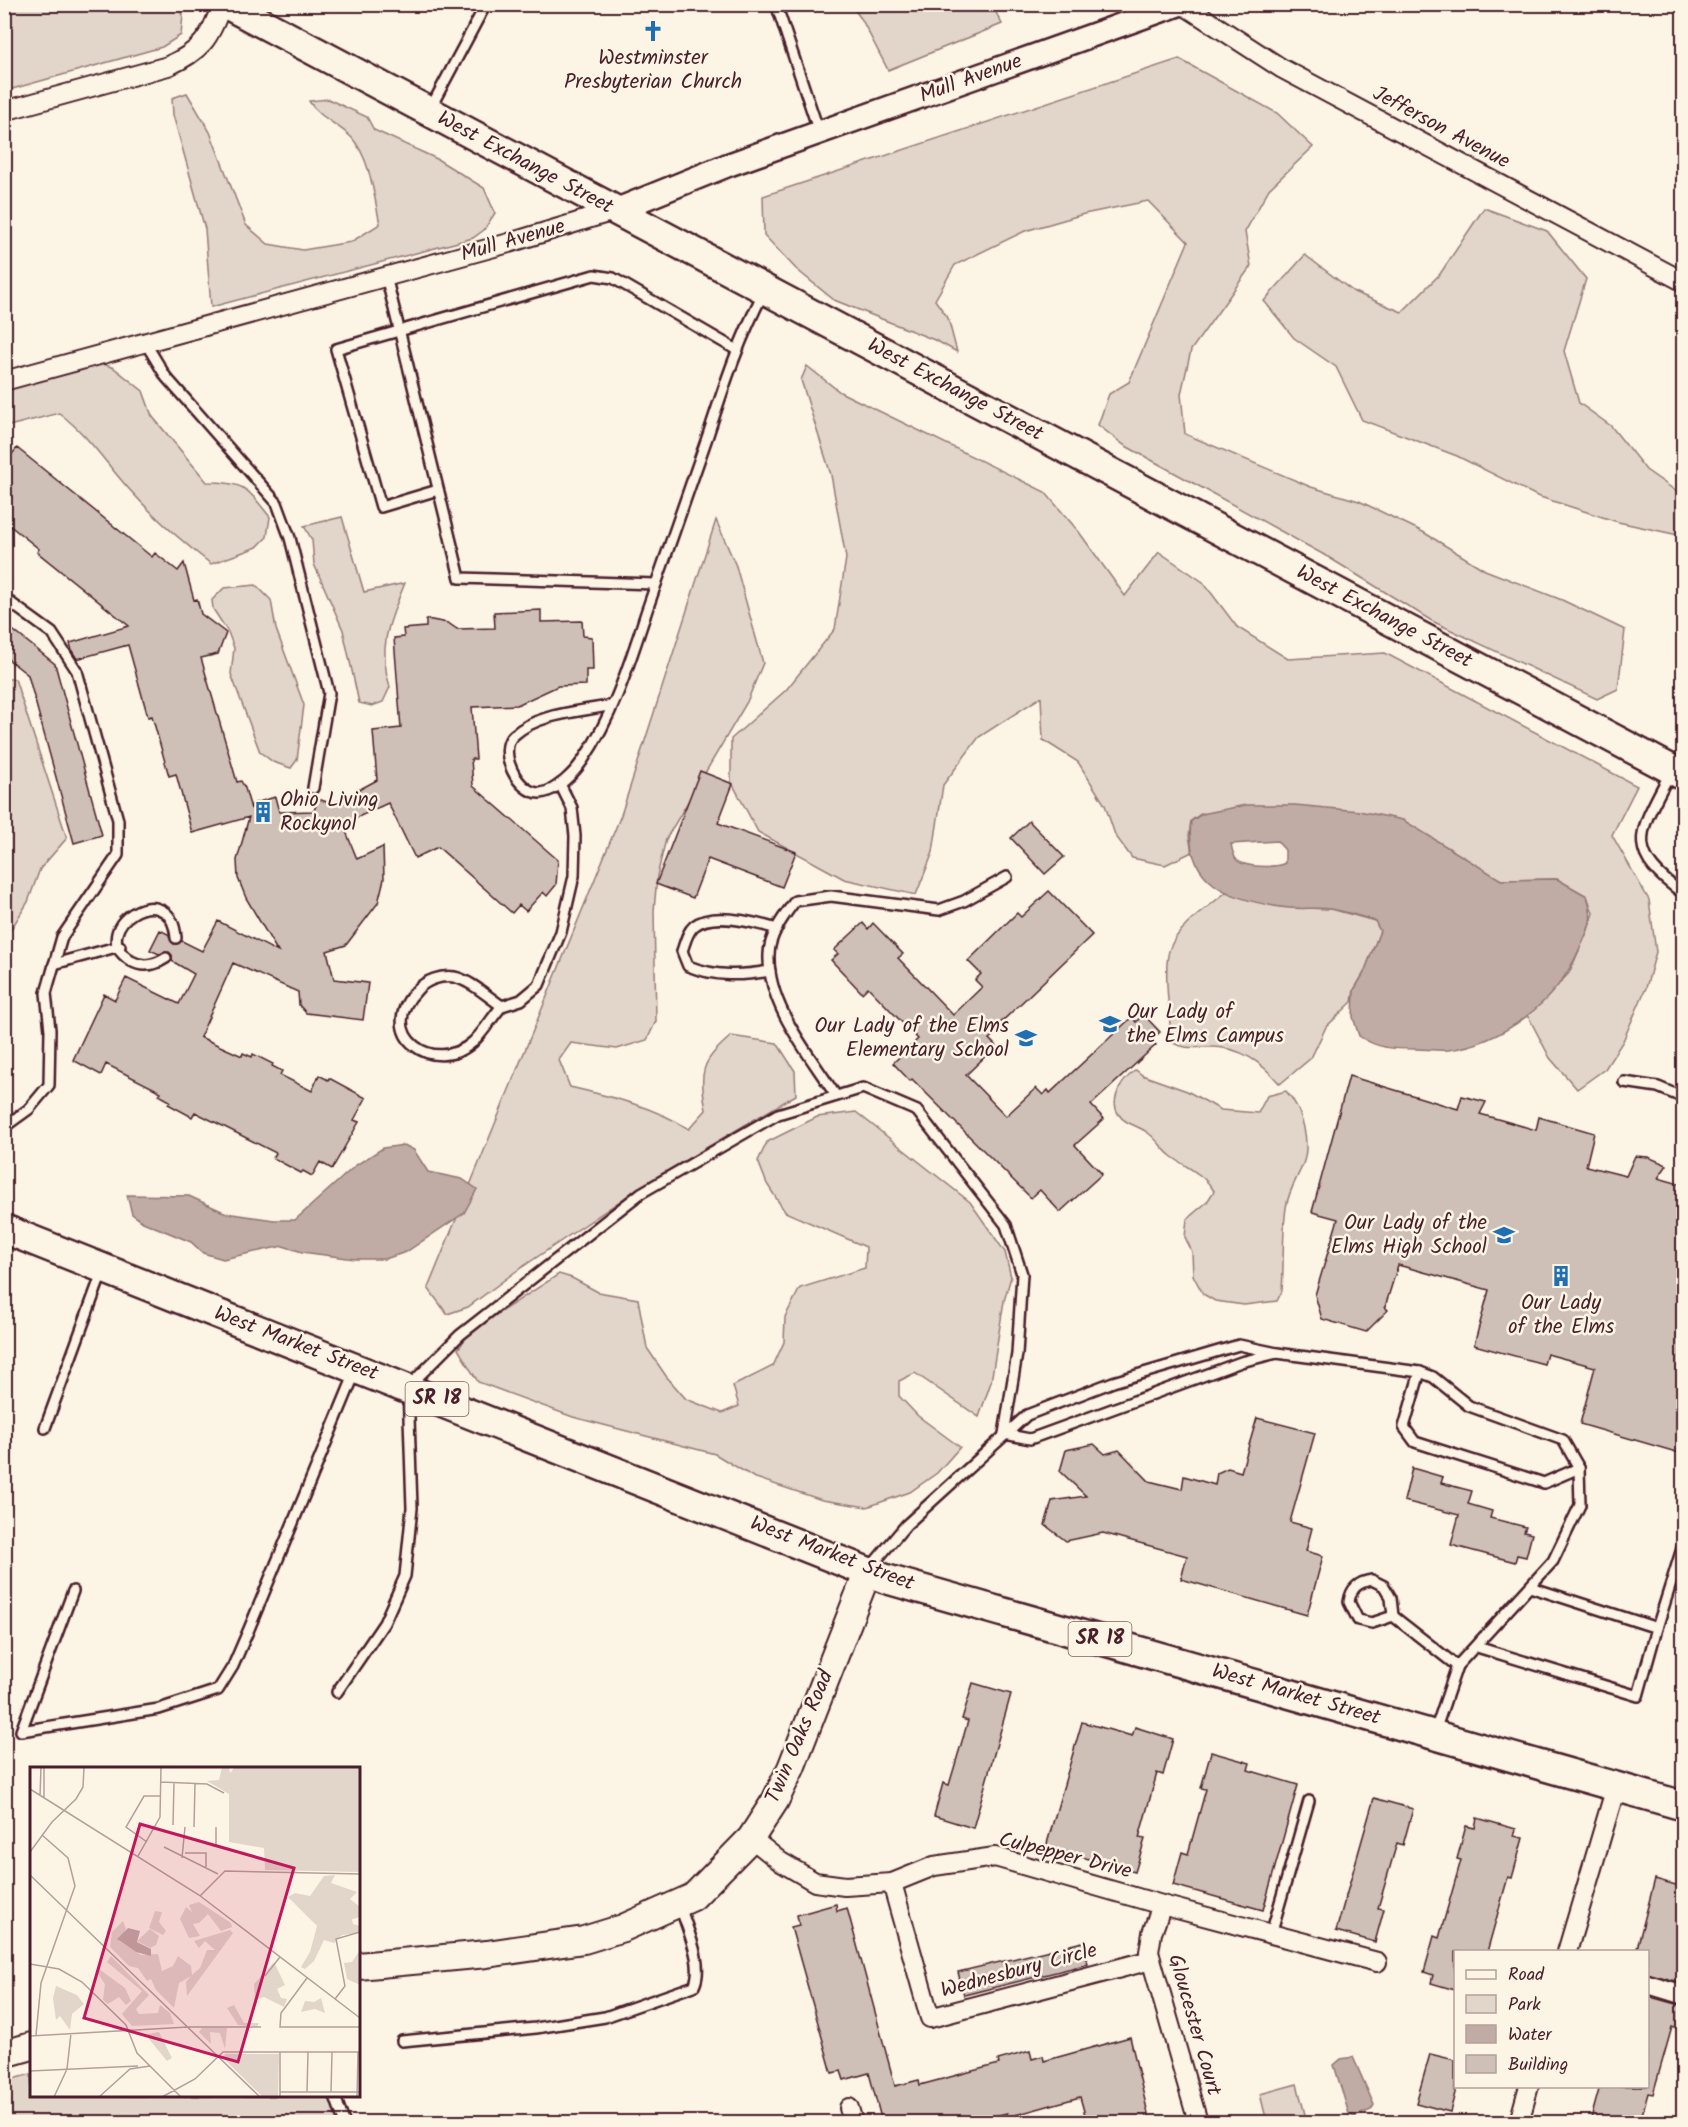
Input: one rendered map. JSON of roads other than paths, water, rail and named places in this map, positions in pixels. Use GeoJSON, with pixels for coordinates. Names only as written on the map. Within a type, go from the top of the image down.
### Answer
{"type":"FeatureCollection","features":[{"type":"Feature","properties":{"kind":"main road","name":"West Exchange Street"},"geometry":{"type":"LineString","coordinates":[[224,4],[1678,773]]}},
{"type":"Feature","properties":{"kind":"main road","name":"West Market Street"},"geometry":{"type":"LineString","coordinates":[[5,1230],[868,1571],[1683,1806]]}},
{"type":"Feature","properties":{"kind":"main road","name":"Twin Oaks Road"},"geometry":{"type":"LineString","coordinates":[[360,1966],[487,1954],[584,1940],[622,1928],[693,1897],[751,1838],[775,1801],[791,1768],[868,1571]]}},
{"type":"Feature","properties":{"kind":"main road"},"geometry":{"type":"LineString","coordinates":[[4,2054],[30,2047]]}},
{"type":"Feature","properties":{"kind":"street"},"geometry":{"type":"LineString","coordinates":[[4,111],[168,66],[189,56],[209,36],[224,4]]}},
{"type":"Feature","properties":{"kind":"street","name":"Mull Avenue"},"geometry":{"type":"LineString","coordinates":[[4,381],[614,211],[728,165],[1181,4]]}},
{"type":"Feature","properties":{"kind":"street","name":"Jefferson Avenue"},"geometry":{"type":"LineString","coordinates":[[1181,4],[1281,69],[1683,282]]}},
{"type":"Feature","properties":{"kind":"street"},"geometry":{"type":"LineString","coordinates":[[1568,1950],[1616,1787]]}},
{"type":"Feature","properties":{"kind":"street","name":"Culpepper Drive"},"geometry":{"type":"LineString","coordinates":[[751,1838],[781,1862],[815,1882],[845,1886],[892,1883],[934,1866],[995,1857],[1162,1905],[1377,1962]]}},
{"type":"Feature","properties":{"kind":"street","name":"Wednesbury Circle"},"geometry":{"type":"LineString","coordinates":[[892,1883],[930,2018],[1151,1960]]}},
{"type":"Feature","properties":{"kind":"street","name":"Gloucester Court"},"geometry":{"type":"LineString","coordinates":[[1162,1905],[1152,1933],[1149,1952],[1198,2122]]}},
{"type":"Feature","properties":{"kind":"street"},"geometry":{"type":"LineString","coordinates":[[1649,1985],[1683,1995]]}},
{"type":"Feature","properties":{"kind":"street"},"geometry":{"type":"LineString","coordinates":[[1519,2122],[1528,2088]]}},
{"type":"Feature","properties":{"kind":"lane"},"geometry":{"type":"LineString","coordinates":[[428,111],[486,4]]}},
{"type":"Feature","properties":{"kind":"lane"},"geometry":{"type":"LineString","coordinates":[[776,4],[819,132]]}},
{"type":"Feature","properties":{"kind":"lane"},"geometry":{"type":"LineString","coordinates":[[438,490],[381,507],[336,349],[594,275],[613,278],[737,350]]}},
{"type":"Feature","properties":{"kind":"lane"},"geometry":{"type":"LineString","coordinates":[[386,276],[460,578],[656,584]]}},
{"type":"Feature","properties":{"kind":"lane"},"geometry":{"type":"LineString","coordinates":[[612,705],[530,723],[511,736],[507,750],[511,767],[519,781],[531,790],[541,793],[560,784],[583,760],[612,705],[619,691],[737,350],[765,290]]}},
{"type":"Feature","properties":{"kind":"lane"},"geometry":{"type":"LineString","coordinates":[[145,342],[166,377],[277,503],[290,538],[329,693],[313,788]]}},
{"type":"Feature","properties":{"kind":"lane"},"geometry":{"type":"LineString","coordinates":[[4,598],[52,633],[77,671],[118,820],[118,855],[62,937],[46,993],[50,1030],[49,1085],[29,1109],[4,1127]]}},
{"type":"Feature","properties":{"kind":"lane"},"geometry":{"type":"LineString","coordinates":[[1678,773],[1641,830],[1644,849],[1652,868],[1683,894]]}},
{"type":"Feature","properties":{"kind":"lane"},"geometry":{"type":"LineString","coordinates":[[502,1006],[456,977],[429,980],[408,999],[402,1016],[403,1033],[412,1045],[427,1053],[451,1053],[474,1041],[502,1006],[520,1000],[539,985],[561,932],[574,876],[575,836],[572,808],[560,784]]}},
{"type":"Feature","properties":{"kind":"lane"},"geometry":{"type":"LineString","coordinates":[[836,1096],[790,1025],[771,981],[768,953],[777,929],[795,901],[831,896],[939,910],[964,901],[1007,877]]}},
{"type":"Feature","properties":{"kind":"lane"},"geometry":{"type":"LineString","coordinates":[[166,958],[149,965],[140,964],[124,955],[118,937],[124,919],[140,908],[159,910],[173,923],[176,938]]}},
{"type":"Feature","properties":{"kind":"lane"},"geometry":{"type":"LineString","coordinates":[[770,971],[744,976],[702,971],[688,966],[682,951],[687,935],[695,925],[715,920],[735,920],[777,929]]}},
{"type":"Feature","properties":{"kind":"lane"},"geometry":{"type":"LineString","coordinates":[[54,964],[120,946]]}},
{"type":"Feature","properties":{"kind":"lane"},"geometry":{"type":"LineString","coordinates":[[1624,1082],[1658,1087],[1683,1098]]}},
{"type":"Feature","properties":{"kind":"lane"},"geometry":{"type":"LineString","coordinates":[[337,1692],[384,1623],[405,1576],[412,1508],[408,1388],[460,1335],[641,1193],[778,1114],[863,1088],[917,1111],[1006,1225],[1022,1274],[1017,1354],[1004,1434]]}},
{"type":"Feature","properties":{"kind":"lane"},"geometry":{"type":"LineString","coordinates":[[45,1428],[104,1268]]}},
{"type":"Feature","properties":{"kind":"lane"},"geometry":{"type":"LineString","coordinates":[[868,1571],[906,1525],[1027,1415],[1113,1382],[1239,1345],[1277,1353],[1420,1372],[1433,1377],[1468,1406],[1563,1440],[1579,1468],[1580,1505],[1553,1561],[1477,1647],[1457,1666],[1433,1734]]}},
{"type":"Feature","properties":{"kind":"lane"},"geometry":{"type":"LineString","coordinates":[[1004,1434],[1030,1439],[1241,1362],[1277,1353]]}},
{"type":"Feature","properties":{"kind":"lane"},"geometry":{"type":"LineString","coordinates":[[74,1591],[21,1731],[159,1709],[218,1690],[233,1666],[249,1629],[357,1368]]}},
{"type":"Feature","properties":{"kind":"lane"},"geometry":{"type":"LineString","coordinates":[[1420,1372],[1404,1427],[1415,1442],[1544,1483],[1579,1468]]}},
{"type":"Feature","properties":{"kind":"lane"},"geometry":{"type":"LineString","coordinates":[[1477,1647],[1638,1696],[1683,1542]]}},
{"type":"Feature","properties":{"kind":"lane"},"geometry":{"type":"LineString","coordinates":[[1393,1616],[1372,1623],[1358,1620],[1353,1615],[1349,1602],[1353,1588],[1372,1580],[1384,1586],[1391,1598],[1393,1616],[1457,1666]]}},
{"type":"Feature","properties":{"kind":"lane"},"geometry":{"type":"LineString","coordinates":[[1530,1587],[1658,1628]]}},
{"type":"Feature","properties":{"kind":"lane"},"geometry":{"type":"LineString","coordinates":[[1271,1934],[1309,1801]]}},
{"type":"Feature","properties":{"kind":"lane"},"geometry":{"type":"LineString","coordinates":[[402,2041],[536,2028],[605,2017],[694,1986],[697,1980],[696,1962],[679,1903]]}},
{"type":"Feature","properties":{"kind":"lane"},"geometry":{"type":"LineString","coordinates":[[335,2097],[344,2122]]}},
{"type":"Feature","properties":{"kind":"water"},"geometry":{"type":"Polygon","coordinates":[[[1246,805],[1295,805],[1359,811],[1403,820],[1501,880],[1557,879],[1587,896],[1591,912],[1590,924],[1578,952],[1556,987],[1542,1003],[1508,1029],[1468,1046],[1448,1050],[1379,1046],[1359,1036],[1353,1017],[1354,990],[1364,973],[1380,931],[1375,921],[1330,909],[1286,908],[1261,904],[1228,893],[1203,873],[1195,859],[1191,842],[1191,821],[1202,814],[1246,805]],[[1277,841],[1231,844],[1236,859],[1252,866],[1281,865],[1285,863],[1285,850],[1277,841]]]}},
{"type":"Feature","properties":{"kind":"water"},"geometry":{"type":"Polygon","coordinates":[[[404,1145],[414,1150],[428,1172],[462,1179],[477,1189],[464,1213],[406,1252],[385,1259],[355,1259],[302,1252],[283,1246],[223,1259],[203,1253],[191,1242],[143,1222],[132,1214],[127,1195],[189,1196],[226,1213],[274,1220],[295,1220],[356,1165],[383,1148],[404,1145]]]}},
{"type":"Feature","properties":{"kind":"water"},"geometry":{"type":"Polygon","coordinates":[[[1353,2057],[1374,2105],[1371,2110],[1354,2117],[1349,2114],[1334,2065],[1341,2059],[1353,2057]]]}},
{"type":"Feature","properties":{"kind":"place","name":"Westminster Presbyterian Church"},"geometry":{"type":"Point","coordinates":[653,31]}},
{"type":"Feature","properties":{"kind":"place","name":"Ohio Living Rockynol"},"geometry":{"type":"Point","coordinates":[263,812]}},
{"type":"Feature","properties":{"kind":"place","name":"Our Lady of the Elms Campus"},"geometry":{"type":"Point","coordinates":[1110,1024]}},
{"type":"Feature","properties":{"kind":"place","name":"Our Lady of the Elms Elementary School"},"geometry":{"type":"Point","coordinates":[1026,1038]}},
{"type":"Feature","properties":{"kind":"place","name":"Our Lady of the Elms High School"},"geometry":{"type":"Point","coordinates":[1504,1235]}},
{"type":"Feature","properties":{"kind":"place","name":"Our Lady of the Elms"},"geometry":{"type":"Point","coordinates":[1561,1276]}}]}
